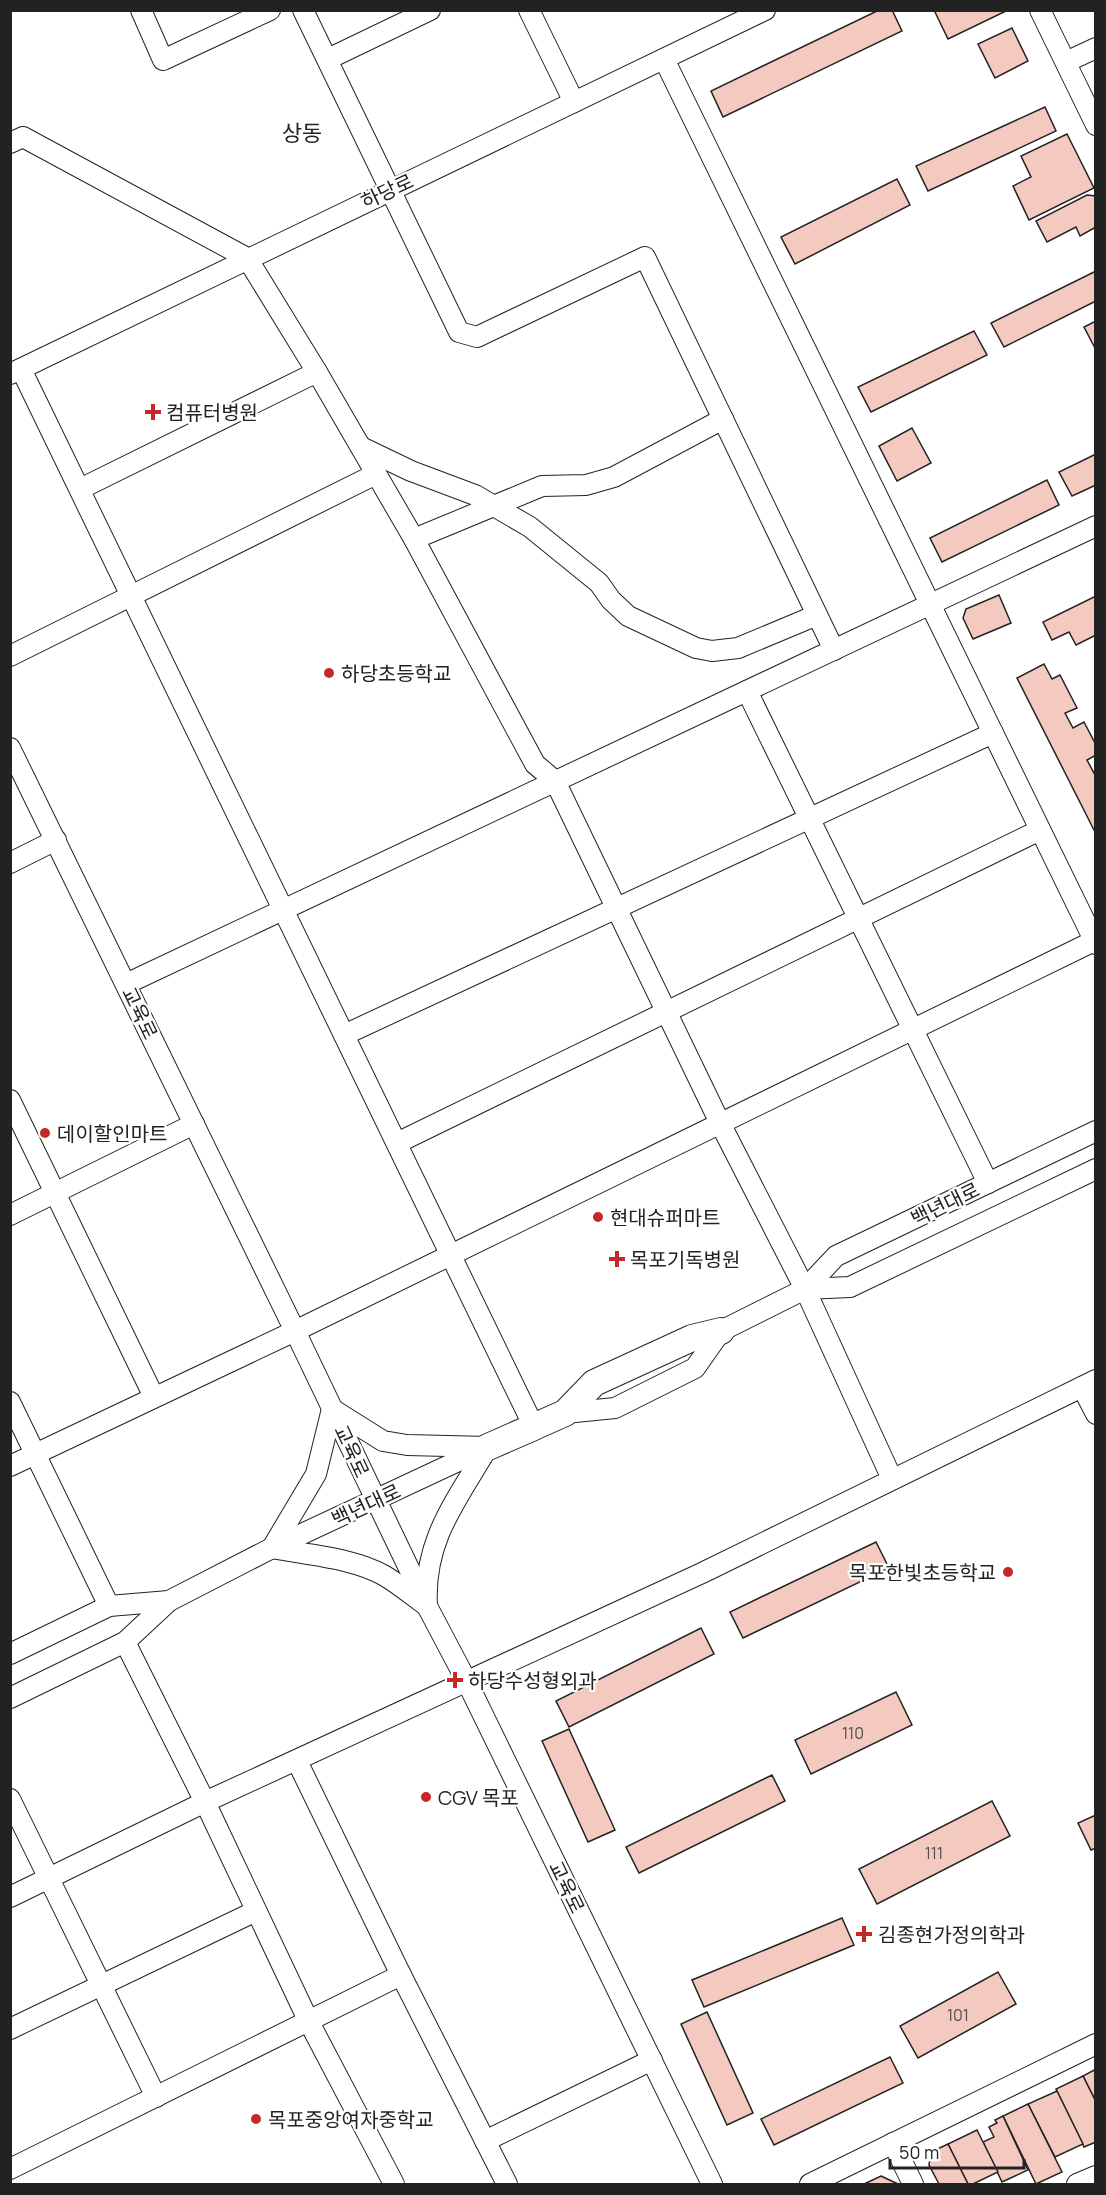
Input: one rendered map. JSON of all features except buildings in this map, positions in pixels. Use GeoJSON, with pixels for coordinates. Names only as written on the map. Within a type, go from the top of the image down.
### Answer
{"type":"FeatureCollection","features":[{"type":"Feature","properties":{"kind":"main road","name":"백년대로"},"geometry":{"type":"LineString","coordinates":[[488,1447],[565,1413],[594,1383],[692,1338],[722,1331]]}},
{"type":"Feature","properties":{"kind":"street"},"geometry":{"type":"LineString","coordinates":[[141,10],[163,60],[270,10]]}},
{"type":"Feature","properties":{"kind":"street"},"geometry":{"type":"LineString","coordinates":[[303,10],[459,332],[477,337],[645,257],[834,650]]}},
{"type":"Feature","properties":{"kind":"street"},"geometry":{"type":"LineString","coordinates":[[328,59],[429,10]]}},
{"type":"Feature","properties":{"kind":"street"},"geometry":{"type":"LineString","coordinates":[[529,10],[574,102]]}},
{"type":"Feature","properties":{"kind":"street"},"geometry":{"type":"LineString","coordinates":[[1040,10],[1095,125]]}},
{"type":"Feature","properties":{"kind":"street","name":"하당로"},"geometry":{"type":"LineString","coordinates":[[16,371],[764,11]]}},
{"type":"Feature","properties":{"kind":"street"},"geometry":{"type":"LineString","coordinates":[[1066,62],[1095,48]]}},
{"type":"Feature","properties":{"kind":"street"},"geometry":{"type":"LineString","coordinates":[[10,1466],[1095,942],[664,59]]}},
{"type":"Feature","properties":{"kind":"street"},"geometry":{"type":"LineString","coordinates":[[10,143],[23,137],[247,258],[317,372],[414,539],[535,764],[555,782],[720,1123],[805,1289],[892,1479]]}},
{"type":"Feature","properties":{"kind":"street"},"geometry":{"type":"LineString","coordinates":[[16,371],[80,489],[534,1427]]}},
{"type":"Feature","properties":{"kind":"street"},"geometry":{"type":"LineString","coordinates":[[80,489],[317,372]]}},
{"type":"Feature","properties":{"kind":"street"},"geometry":{"type":"LineString","coordinates":[[414,539],[542,486],[586,485],[614,477],[723,419]]}},
{"type":"Feature","properties":{"kind":"street"},"geometry":{"type":"LineString","coordinates":[[361,447],[411,471],[476,495],[491,506],[530,527],[599,583],[611,600],[628,616],[696,648],[712,651],[738,648],[817,615]]}},
{"type":"Feature","properties":{"kind":"street"},"geometry":{"type":"LineString","coordinates":[[10,656],[376,474]]}},
{"type":"Feature","properties":{"kind":"street"},"geometry":{"type":"LineString","coordinates":[[126,984],[1095,526]]}},
{"type":"Feature","properties":{"kind":"street"},"geometry":{"type":"LineString","coordinates":[[747,691],[988,1183]]}},
{"type":"Feature","properties":{"kind":"street"},"geometry":{"type":"LineString","coordinates":[[344,1035],[993,733]]}},
{"type":"Feature","properties":{"kind":"street","name":"교육로"},"geometry":{"type":"LineString","coordinates":[[10,748],[295,1330],[427,1606],[467,1682],[712,2184]]}},
{"type":"Feature","properties":{"kind":"street"},"geometry":{"type":"LineString","coordinates":[[397,1143],[1040,830]]}},
{"type":"Feature","properties":{"kind":"street"},"geometry":{"type":"LineString","coordinates":[[10,863],[56,840]]}},
{"type":"Feature","properties":{"kind":"street"},"geometry":{"type":"LineString","coordinates":[[10,1100],[154,1397]]}},
{"type":"Feature","properties":{"kind":"street"},"geometry":{"type":"LineString","coordinates":[[10,1215],[194,1124]]}},
{"type":"Feature","properties":{"kind":"street","name":"백년대로"},"geometry":{"type":"LineString","coordinates":[[722,1331],[805,1289],[837,1256],[1095,1131]]}},
{"type":"Feature","properties":{"kind":"street","name":"백년대로"},"geometry":{"type":"LineString","coordinates":[[805,1289],[850,1287],[1095,1169]]}},
{"type":"Feature","properties":{"kind":"street"},"geometry":{"type":"LineString","coordinates":[[10,1897],[205,1803],[702,1573],[1089,1383],[1095,1414]]}},
{"type":"Feature","properties":{"kind":"street"},"geometry":{"type":"LineString","coordinates":[[10,1402],[110,1606]]}},
{"type":"Feature","properties":{"kind":"street"},"geometry":{"type":"LineString","coordinates":[[332,1409],[382,1441],[407,1445],[488,1447],[436,1540],[425,1584],[427,1606],[385,1576],[368,1568],[353,1563],[272,1548],[316,1474],[332,1409]]}},
{"type":"Feature","properties":{"kind":"street","name":"백년대로"},"geometry":{"type":"LineString","coordinates":[[10,1698],[125,1642],[169,1601],[272,1548],[488,1447]]}},
{"type":"Feature","properties":{"kind":"street","name":"백년대로"},"geometry":{"type":"LineString","coordinates":[[10,1654],[110,1606],[169,1601]]}},
{"type":"Feature","properties":{"kind":"street"},"geometry":{"type":"LineString","coordinates":[[125,1642],[205,1803],[309,2022],[394,2184]]}},
{"type":"Feature","properties":{"kind":"street"},"geometry":{"type":"LineString","coordinates":[[297,1761],[401,1975],[507,2184]]}},
{"type":"Feature","properties":{"kind":"street"},"geometry":{"type":"LineString","coordinates":[[10,1799],[156,2097]]}},
{"type":"Feature","properties":{"kind":"street"},"geometry":{"type":"LineString","coordinates":[[10,2029],[256,1911]]}},
{"type":"Feature","properties":{"kind":"street"},"geometry":{"type":"LineString","coordinates":[[10,2169],[401,1975]]}},
{"type":"Feature","properties":{"kind":"street"},"geometry":{"type":"LineString","coordinates":[[810,2184],[1095,2044]]}},
{"type":"Feature","properties":{"kind":"street"},"geometry":{"type":"LineString","coordinates":[[485,2141],[652,2060]]}},
{"type":"Feature","properties":{"kind":"street"},"geometry":{"type":"LineString","coordinates":[[892,2143],[913,2184]]}},
{"type":"Feature","properties":{"kind":"street"},"geometry":{"type":"LineString","coordinates":[[1077,2184],[1095,2176]]}},
{"type":"Feature","properties":{"kind":"place","name":"컴퓨터병원"},"geometry":{"type":"Point","coordinates":[153,412]}},
{"type":"Feature","properties":{"kind":"place","name":"하당초등학교"},"geometry":{"type":"Point","coordinates":[329,673]}},
{"type":"Feature","properties":{"kind":"place","name":"데이할인마트"},"geometry":{"type":"Point","coordinates":[45,1133]}},
{"type":"Feature","properties":{"kind":"place","name":"현대슈퍼마트"},"geometry":{"type":"Point","coordinates":[598,1217]}},
{"type":"Feature","properties":{"kind":"place","name":"목포기독병원"},"geometry":{"type":"Point","coordinates":[617,1259]}},
{"type":"Feature","properties":{"kind":"place","name":"목포한빛초등학교"},"geometry":{"type":"Point","coordinates":[1008,1572]}},
{"type":"Feature","properties":{"kind":"place","name":"하당수성형외과"},"geometry":{"type":"Point","coordinates":[455,1680]}},
{"type":"Feature","properties":{"kind":"place","name":"CGV 목포"},"geometry":{"type":"Point","coordinates":[426,1797]}},
{"type":"Feature","properties":{"kind":"place","name":"김종현가정의학과"},"geometry":{"type":"Point","coordinates":[864,1934]}},
{"type":"Feature","properties":{"kind":"place","name":"목포중앙여자중학교"},"geometry":{"type":"Point","coordinates":[256,2119]}},
{"type":"Feature","properties":{"kind":"district","name":"상동"},"geometry":{"type":"Point","coordinates":[302,133]}}]}
